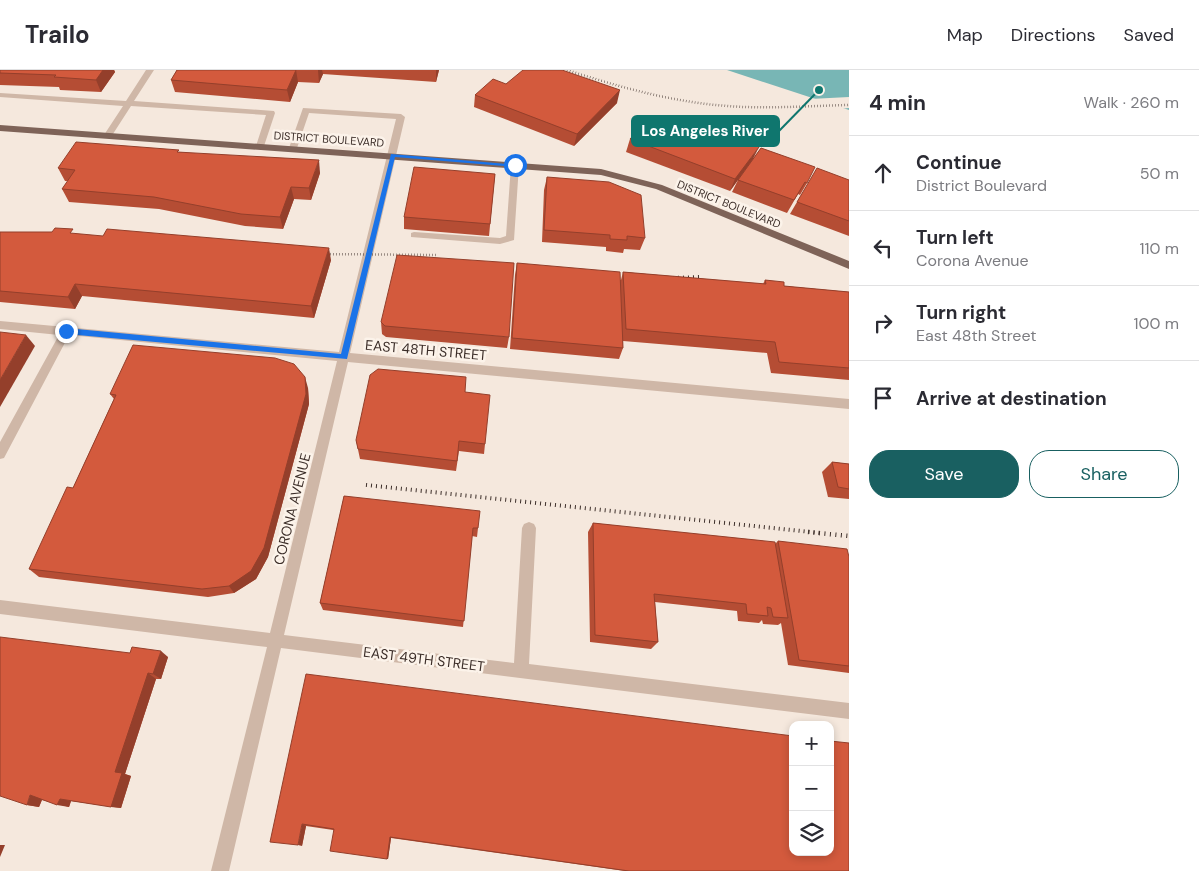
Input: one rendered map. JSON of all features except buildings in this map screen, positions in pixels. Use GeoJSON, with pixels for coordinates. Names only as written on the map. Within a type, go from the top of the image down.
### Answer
{"type":"FeatureCollection","features":[{"type":"Feature","properties":{"kind":"main road","name":"DISTRICT BOULEVARD"},"geometry":{"type":"LineString","coordinates":[[0,128],[393,155],[601,172],[659,187],[849,265]]}},
{"type":"Feature","properties":{"kind":"street"},"geometry":{"type":"LineString","coordinates":[[108,135],[150,70]]}},
{"type":"Feature","properties":{"kind":"street"},"geometry":{"type":"LineString","coordinates":[[0,95],[271,113],[260,146]]}},
{"type":"Feature","properties":{"kind":"street","name":"CORONA AVENUE"},"geometry":{"type":"LineString","coordinates":[[220,871],[401,117],[306,110],[292,148]]}},
{"type":"Feature","properties":{"kind":"street"},"geometry":{"type":"LineString","coordinates":[[414,235],[500,241],[511,238],[515,165]]}},
{"type":"Feature","properties":{"kind":"street","name":"EAST 48TH STREET"},"geometry":{"type":"LineString","coordinates":[[0,325],[849,404]]}},
{"type":"Feature","properties":{"kind":"street"},"geometry":{"type":"LineString","coordinates":[[0,454],[66,331]]}},
{"type":"Feature","properties":{"kind":"street"},"geometry":{"type":"LineString","coordinates":[[521,671],[529,528]]}},
{"type":"Feature","properties":{"kind":"street","name":"EAST 49TH STREET"},"geometry":{"type":"LineString","coordinates":[[0,607],[849,711]]}},
{"type":"Feature","properties":{"kind":"water"},"geometry":{"type":"Polygon","coordinates":[[[727,70],[849,70],[849,110],[727,70]]]}},
{"type":"Feature","properties":{"kind":"pier"},"geometry":{"type":"Polygon","coordinates":[[[849,97],[849,108],[839,109],[810,99],[849,97]]]}},
{"type":"Feature","properties":{"kind":"railway"},"geometry":{"type":"LineString","coordinates":[[567,70],[646,93],[706,104],[757,107],[849,105]]}},
{"type":"Feature","properties":{"kind":"railway"},"geometry":{"type":"LineString","coordinates":[[315,254],[437,255]]}},
{"type":"Feature","properties":{"kind":"railway"},"geometry":{"type":"LineString","coordinates":[[673,278],[700,277]]}},
{"type":"Feature","properties":{"kind":"railway"},"geometry":{"type":"LineString","coordinates":[[366,485],[820,533]]}},
{"type":"Feature","properties":{"kind":"railway"},"geometry":{"type":"LineString","coordinates":[[808,532],[849,536]]}},
{"type":"Feature","properties":{"kind":"place","name":"Los Angeles River"},"geometry":{"type":"Point","coordinates":[819,90]}},
{"type":"Feature","properties":{"kind":"route"},"geometry":{"type":"LineString","coordinates":[[66,331],[344,357],[393,155],[515,165]]}}]}
